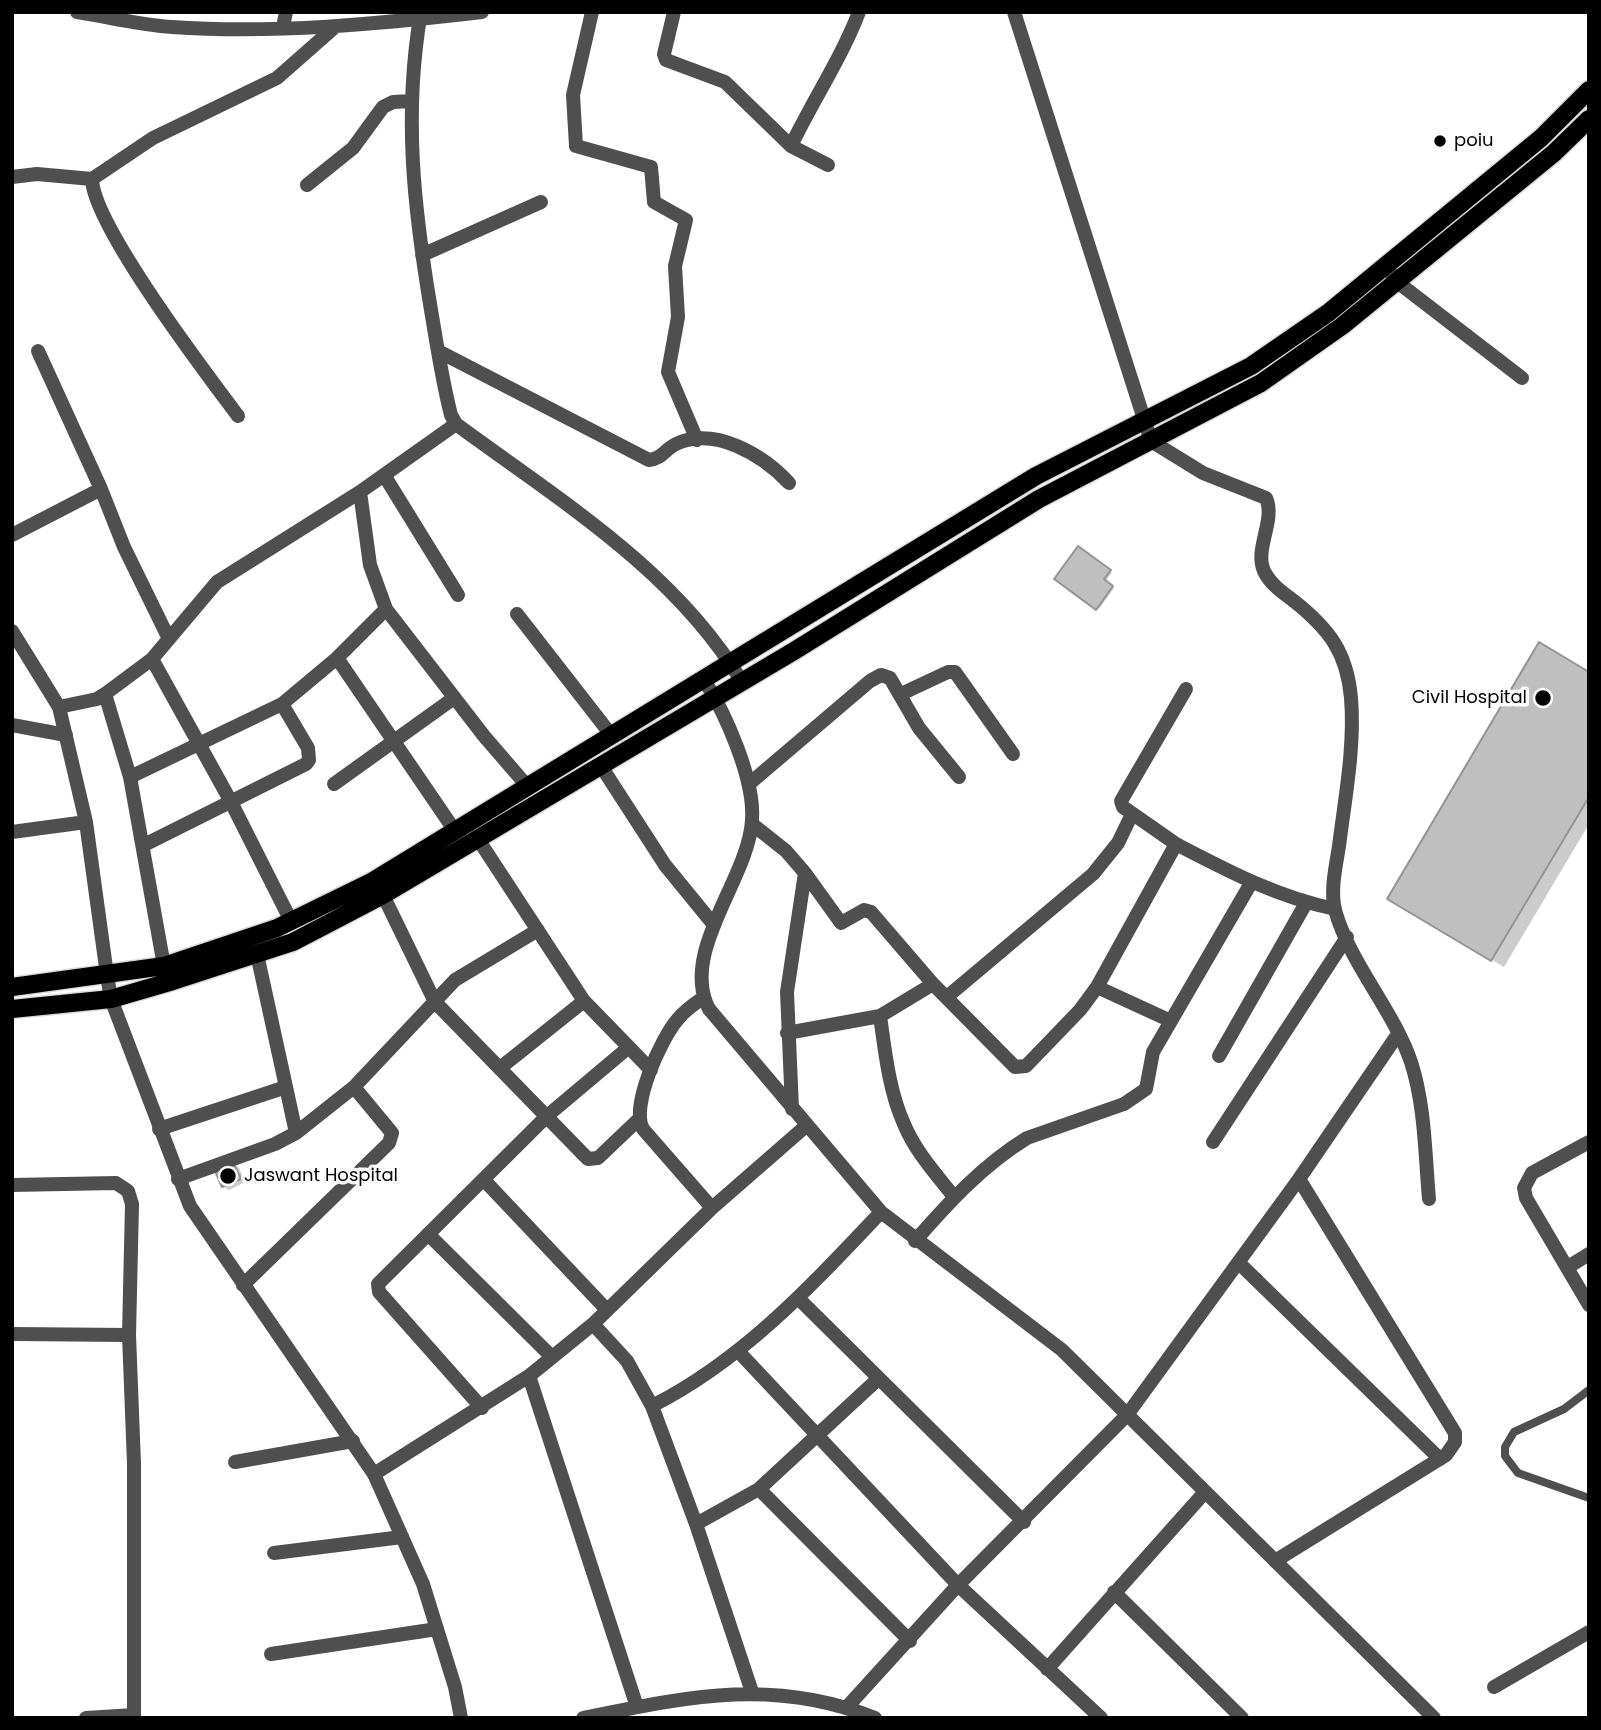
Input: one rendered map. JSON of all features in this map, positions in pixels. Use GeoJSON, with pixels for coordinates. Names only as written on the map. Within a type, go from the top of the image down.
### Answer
{"type":"FeatureCollection","features":[{"type":"Feature","properties":{"kind":"main road"},"geometry":{"type":"LineString","coordinates":[[12,987],[164,965],[291,921],[373,881],[1036,476],[1251,366],[1325,315],[1470,197],[1541,138],[1589,90]]}},
{"type":"Feature","properties":{"kind":"main road"},"geometry":{"type":"LineString","coordinates":[[12,1009],[111,999],[293,942],[383,895],[716,698],[1039,499],[1261,383],[1336,330],[1396,282],[1554,153],[1589,119]]}},
{"type":"Feature","properties":{"kind":"main road"},"geometry":{"type":"LineString","coordinates":[[1470,197],[1482,212]]}},
{"type":"Feature","properties":{"kind":"main road"},"geometry":{"type":"LineString","coordinates":[[1325,315],[1336,330]]}},
{"type":"Feature","properties":{"kind":"street"},"geometry":{"type":"LineString","coordinates":[[78,12],[170,19],[227,29],[285,20],[336,26],[482,12]]}},
{"type":"Feature","properties":{"kind":"street"},"geometry":{"type":"LineString","coordinates":[[592,12],[573,94],[576,146],[651,167],[654,202],[686,220],[675,266],[678,309],[668,372],[696,440]]}},
{"type":"Feature","properties":{"kind":"street"},"geometry":{"type":"LineString","coordinates":[[674,12],[664,54],[666,60],[716,77],[735,88],[791,146],[828,165]]}},
{"type":"Feature","properties":{"kind":"street"},"geometry":{"type":"LineString","coordinates":[[791,146],[811,103],[845,49],[859,12]]}},
{"type":"Feature","properties":{"kind":"street"},"geometry":{"type":"LineString","coordinates":[[1014,12],[1151,441],[1203,473],[1266,498],[1268,507],[1262,555],[1263,570],[1282,592],[1320,621],[1335,642],[1346,667],[1351,698],[1351,751],[1335,875],[1335,909],[1410,1062],[1418,1092],[1429,1199]]}},
{"type":"Feature","properties":{"kind":"street"},"geometry":{"type":"LineString","coordinates":[[420,16],[411,101],[410,155],[422,255],[438,351],[448,402],[456,424],[652,572],[731,664],[742,682]]}},
{"type":"Feature","properties":{"kind":"street"},"geometry":{"type":"LineString","coordinates":[[12,177],[37,174],[92,179],[153,138],[277,78],[336,26]]}},
{"type":"Feature","properties":{"kind":"street"},"geometry":{"type":"LineString","coordinates":[[307,185],[353,148],[383,107],[411,101]]}},
{"type":"Feature","properties":{"kind":"street"},"geometry":{"type":"LineString","coordinates":[[92,179],[102,216],[166,315],[238,416]]}},
{"type":"Feature","properties":{"kind":"street"},"geometry":{"type":"LineString","coordinates":[[422,255],[541,202]]}},
{"type":"Feature","properties":{"kind":"street"},"geometry":{"type":"LineString","coordinates":[[1386,265],[1396,282],[1522,378]]}},
{"type":"Feature","properties":{"kind":"street"},"geometry":{"type":"LineString","coordinates":[[38,351],[130,559],[169,639]]}},
{"type":"Feature","properties":{"kind":"street"},"geometry":{"type":"LineString","coordinates":[[438,351],[649,460],[659,458],[676,444],[696,440],[734,444],[779,473],[789,483]]}},
{"type":"Feature","properties":{"kind":"street"},"geometry":{"type":"LineString","coordinates":[[59,707],[97,699],[106,694],[152,659],[217,582],[360,492],[456,424]]}},
{"type":"Feature","properties":{"kind":"street"},"geometry":{"type":"LineString","coordinates":[[384,475],[458,595]]}},
{"type":"Feature","properties":{"kind":"street"},"geometry":{"type":"LineString","coordinates":[[12,535],[101,489]]}},
{"type":"Feature","properties":{"kind":"street"},"geometry":{"type":"LineString","coordinates":[[360,492],[367,549],[386,608],[454,698],[528,787]]}},
{"type":"Feature","properties":{"kind":"street"},"geometry":{"type":"LineString","coordinates":[[130,777],[282,704],[337,657],[386,608]]}},
{"type":"Feature","properties":{"kind":"street"},"geometry":{"type":"LineString","coordinates":[[517,614],[611,737]]}},
{"type":"Feature","properties":{"kind":"street"},"geometry":{"type":"LineString","coordinates":[[12,631],[59,707],[86,822],[111,999],[178,1179],[198,1220],[374,1475],[423,1584],[455,1687],[461,1718]]}},
{"type":"Feature","properties":{"kind":"street"},"geometry":{"type":"LineString","coordinates":[[337,657],[455,831]]}},
{"type":"Feature","properties":{"kind":"street"},"geometry":{"type":"LineString","coordinates":[[152,659],[197,745],[230,800],[291,921]]}},
{"type":"Feature","properties":{"kind":"street"},"geometry":{"type":"LineString","coordinates":[[901,694],[948,672],[955,673],[1013,754]]}},
{"type":"Feature","properties":{"kind":"street"},"geometry":{"type":"LineString","coordinates":[[749,784],[870,681],[886,676],[901,694],[919,728],[960,777]]}},
{"type":"Feature","properties":{"kind":"street"},"geometry":{"type":"LineString","coordinates":[[704,680],[716,698],[749,784],[752,824],[715,925],[701,981],[703,998],[792,1109],[881,1212],[915,1241],[1062,1350],[1429,1716]]}},
{"type":"Feature","properties":{"kind":"street"},"geometry":{"type":"LineString","coordinates":[[1186,689],[1124,796],[1123,807],[1176,844],[1251,883],[1306,903],[1335,909]]}},
{"type":"Feature","properties":{"kind":"street"},"geometry":{"type":"LineString","coordinates":[[106,694],[130,777],[164,965]]}},
{"type":"Feature","properties":{"kind":"street"},"geometry":{"type":"LineString","coordinates":[[334,784],[454,698]]}},
{"type":"Feature","properties":{"kind":"street"},"geometry":{"type":"LineString","coordinates":[[144,845],[230,800],[301,768],[309,760],[307,748],[282,704]]}},
{"type":"Feature","properties":{"kind":"street"},"geometry":{"type":"LineString","coordinates":[[12,725],[65,735]]}},
{"type":"Feature","properties":{"kind":"street"},"geometry":{"type":"LineString","coordinates":[[601,766],[665,865],[715,925]]}},
{"type":"Feature","properties":{"kind":"street"},"geometry":{"type":"LineString","coordinates":[[948,996],[1093,874],[1118,843],[1132,814]]}},
{"type":"Feature","properties":{"kind":"street"},"geometry":{"type":"LineString","coordinates":[[12,832],[86,822]]}},
{"type":"Feature","properties":{"kind":"street"},"geometry":{"type":"LineString","coordinates":[[752,824],[786,851],[805,873],[838,922],[844,923],[869,911],[933,984],[948,996],[1015,1067],[1022,1068],[1080,1010],[1097,987],[1176,844]]}},
{"type":"Feature","properties":{"kind":"street"},"geometry":{"type":"LineString","coordinates":[[478,839],[584,1002],[651,1070]]}},
{"type":"Feature","properties":{"kind":"street"},"geometry":{"type":"LineString","coordinates":[[792,1109],[787,992],[805,873]]}},
{"type":"Feature","properties":{"kind":"street"},"geometry":{"type":"LineString","coordinates":[[915,1241],[954,1197],[990,1164],[1027,1138],[1124,1104],[1139,1096],[1149,1083],[1153,1052],[1251,883]]}},
{"type":"Feature","properties":{"kind":"street"},"geometry":{"type":"LineString","coordinates":[[383,895],[435,1002],[583,1155],[593,1159],[639,1119],[651,1070],[673,1025],[703,998]]}},
{"type":"Feature","properties":{"kind":"street"},"geometry":{"type":"LineString","coordinates":[[1219,1056],[1306,903]]}},
{"type":"Feature","properties":{"kind":"street"},"geometry":{"type":"LineString","coordinates":[[178,1179],[275,1144],[296,1133],[354,1087],[461,975],[538,930]]}},
{"type":"Feature","properties":{"kind":"street"},"geometry":{"type":"LineString","coordinates":[[1213,1142],[1347,937]]}},
{"type":"Feature","properties":{"kind":"street"},"geometry":{"type":"LineString","coordinates":[[257,954],[296,1133]]}},
{"type":"Feature","properties":{"kind":"street"},"geometry":{"type":"LineString","coordinates":[[787,1033],[880,1016],[933,984]]}},
{"type":"Feature","properties":{"kind":"street"},"geometry":{"type":"LineString","coordinates":[[1097,987],[1171,1021]]}},
{"type":"Feature","properties":{"kind":"street"},"geometry":{"type":"LineString","coordinates":[[500,1068],[584,1002]]}},
{"type":"Feature","properties":{"kind":"street"},"geometry":{"type":"LineString","coordinates":[[880,1016],[903,1123],[916,1147],[954,1197]]}},
{"type":"Feature","properties":{"kind":"street"},"geometry":{"type":"LineString","coordinates":[[847,1707],[910,1641],[958,1585],[1024,1522],[1127,1415],[1299,1179],[1398,1034]]}},
{"type":"Feature","properties":{"kind":"street"},"geometry":{"type":"LineString","coordinates":[[482,1408],[377,1290],[378,1284],[547,1116],[629,1047]]}},
{"type":"Feature","properties":{"kind":"street"},"geometry":{"type":"LineString","coordinates":[[159,1129],[286,1087]]}},
{"type":"Feature","properties":{"kind":"street"},"geometry":{"type":"LineString","coordinates":[[243,1285],[390,1143],[392,1133],[354,1087]]}},
{"type":"Feature","properties":{"kind":"street"},"geometry":{"type":"LineString","coordinates":[[639,1119],[643,1129],[712,1208]]}},
{"type":"Feature","properties":{"kind":"street"},"geometry":{"type":"LineString","coordinates":[[374,1475],[529,1377],[593,1324],[712,1208],[806,1125]]}},
{"type":"Feature","properties":{"kind":"street"},"geometry":{"type":"LineString","coordinates":[[1589,1142],[1532,1173],[1524,1188],[1526,1198],[1589,1305]]}},
{"type":"Feature","properties":{"kind":"street"},"geometry":{"type":"LineString","coordinates":[[1275,1561],[1440,1458],[1451,1449],[1455,1433],[1299,1179]]}},
{"type":"Feature","properties":{"kind":"street"},"geometry":{"type":"LineString","coordinates":[[484,1180],[607,1310]]}},
{"type":"Feature","properties":{"kind":"street"},"geometry":{"type":"LineString","coordinates":[[12,1185],[116,1183],[128,1191],[132,1204],[129,1335],[134,1464],[134,1716],[86,1718]]}},
{"type":"Feature","properties":{"kind":"street"},"geometry":{"type":"LineString","coordinates":[[652,1406],[693,1385],[738,1352],[799,1299],[881,1212]]}},
{"type":"Feature","properties":{"kind":"street"},"geometry":{"type":"LineString","coordinates":[[429,1234],[552,1357]]}},
{"type":"Feature","properties":{"kind":"street"},"geometry":{"type":"LineString","coordinates":[[1568,1267],[1589,1254]]}},
{"type":"Feature","properties":{"kind":"street"},"geometry":{"type":"LineString","coordinates":[[1239,1263],[1440,1458]]}},
{"type":"Feature","properties":{"kind":"street"},"geometry":{"type":"LineString","coordinates":[[799,1299],[1024,1522]]}},
{"type":"Feature","properties":{"kind":"street"},"geometry":{"type":"LineString","coordinates":[[593,1324],[627,1361],[652,1406],[696,1524],[752,1692]]}},
{"type":"Feature","properties":{"kind":"street"},"geometry":{"type":"LineString","coordinates":[[12,1334],[129,1335]]}},
{"type":"Feature","properties":{"kind":"street"},"geometry":{"type":"LineString","coordinates":[[738,1352],[819,1434],[958,1585],[1101,1718]]}},
{"type":"Feature","properties":{"kind":"street"},"geometry":{"type":"LineString","coordinates":[[529,1377],[637,1707]]}},
{"type":"Feature","properties":{"kind":"street"},"geometry":{"type":"LineString","coordinates":[[696,1524],[759,1489],[878,1379]]}},
{"type":"Feature","properties":{"kind":"street"},"geometry":{"type":"LineString","coordinates":[[235,1462],[353,1441]]}},
{"type":"Feature","properties":{"kind":"street"},"geometry":{"type":"LineString","coordinates":[[759,1489],[910,1641]]}},
{"type":"Feature","properties":{"kind":"street"},"geometry":{"type":"LineString","coordinates":[[1047,1669],[1205,1492]]}},
{"type":"Feature","properties":{"kind":"street"},"geometry":{"type":"LineString","coordinates":[[274,1553],[402,1537]]}},
{"type":"Feature","properties":{"kind":"street"},"geometry":{"type":"LineString","coordinates":[[1114,1592],[1242,1718]]}},
{"type":"Feature","properties":{"kind":"street"},"geometry":{"type":"LineString","coordinates":[[271,1654],[438,1629]]}},
{"type":"Feature","properties":{"kind":"street"},"geometry":{"type":"LineString","coordinates":[[1494,1687],[1589,1632]]}},
{"type":"Feature","properties":{"kind":"street"},"geometry":{"type":"LineString","coordinates":[[583,1718],[637,1707],[752,1692],[785,1694],[847,1707],[874,1718]]}},
{"type":"Feature","properties":{"kind":"street"},"geometry":{"type":"LineString","coordinates":[[674,1703],[676,1718]]}},
{"type":"Feature","properties":{"kind":"lane"},"geometry":{"type":"LineString","coordinates":[[1589,1390],[1564,1409],[1514,1432],[1505,1447],[1504,1457],[1518,1473],[1589,1498]]}},
{"type":"Feature","properties":{"kind":"building"},"geometry":{"type":"Polygon","coordinates":[[[1078,546],[1111,570],[1104,579],[1113,586],[1096,610],[1054,579],[1078,546]]]}},
{"type":"Feature","properties":{"kind":"building"},"geometry":{"type":"Polygon","coordinates":[[[1539,642],[1589,672],[1589,797],[1491,961],[1387,899],[1539,642]]]}},
{"type":"Feature","properties":{"kind":"building"},"geometry":{"type":"Polygon","coordinates":[[[233,1162],[241,1179],[222,1187],[215,1171],[233,1162]]]}},
{"type":"Feature","properties":{"kind":"place","name":"poiu"},"geometry":{"type":"Point","coordinates":[1440,141]}},
{"type":"Feature","properties":{"kind":"place","name":"Civil Hospital"},"geometry":{"type":"Point","coordinates":[1543,698]}},
{"type":"Feature","properties":{"kind":"place","name":"Jaswant Hospital"},"geometry":{"type":"Point","coordinates":[228,1176]}}]}
